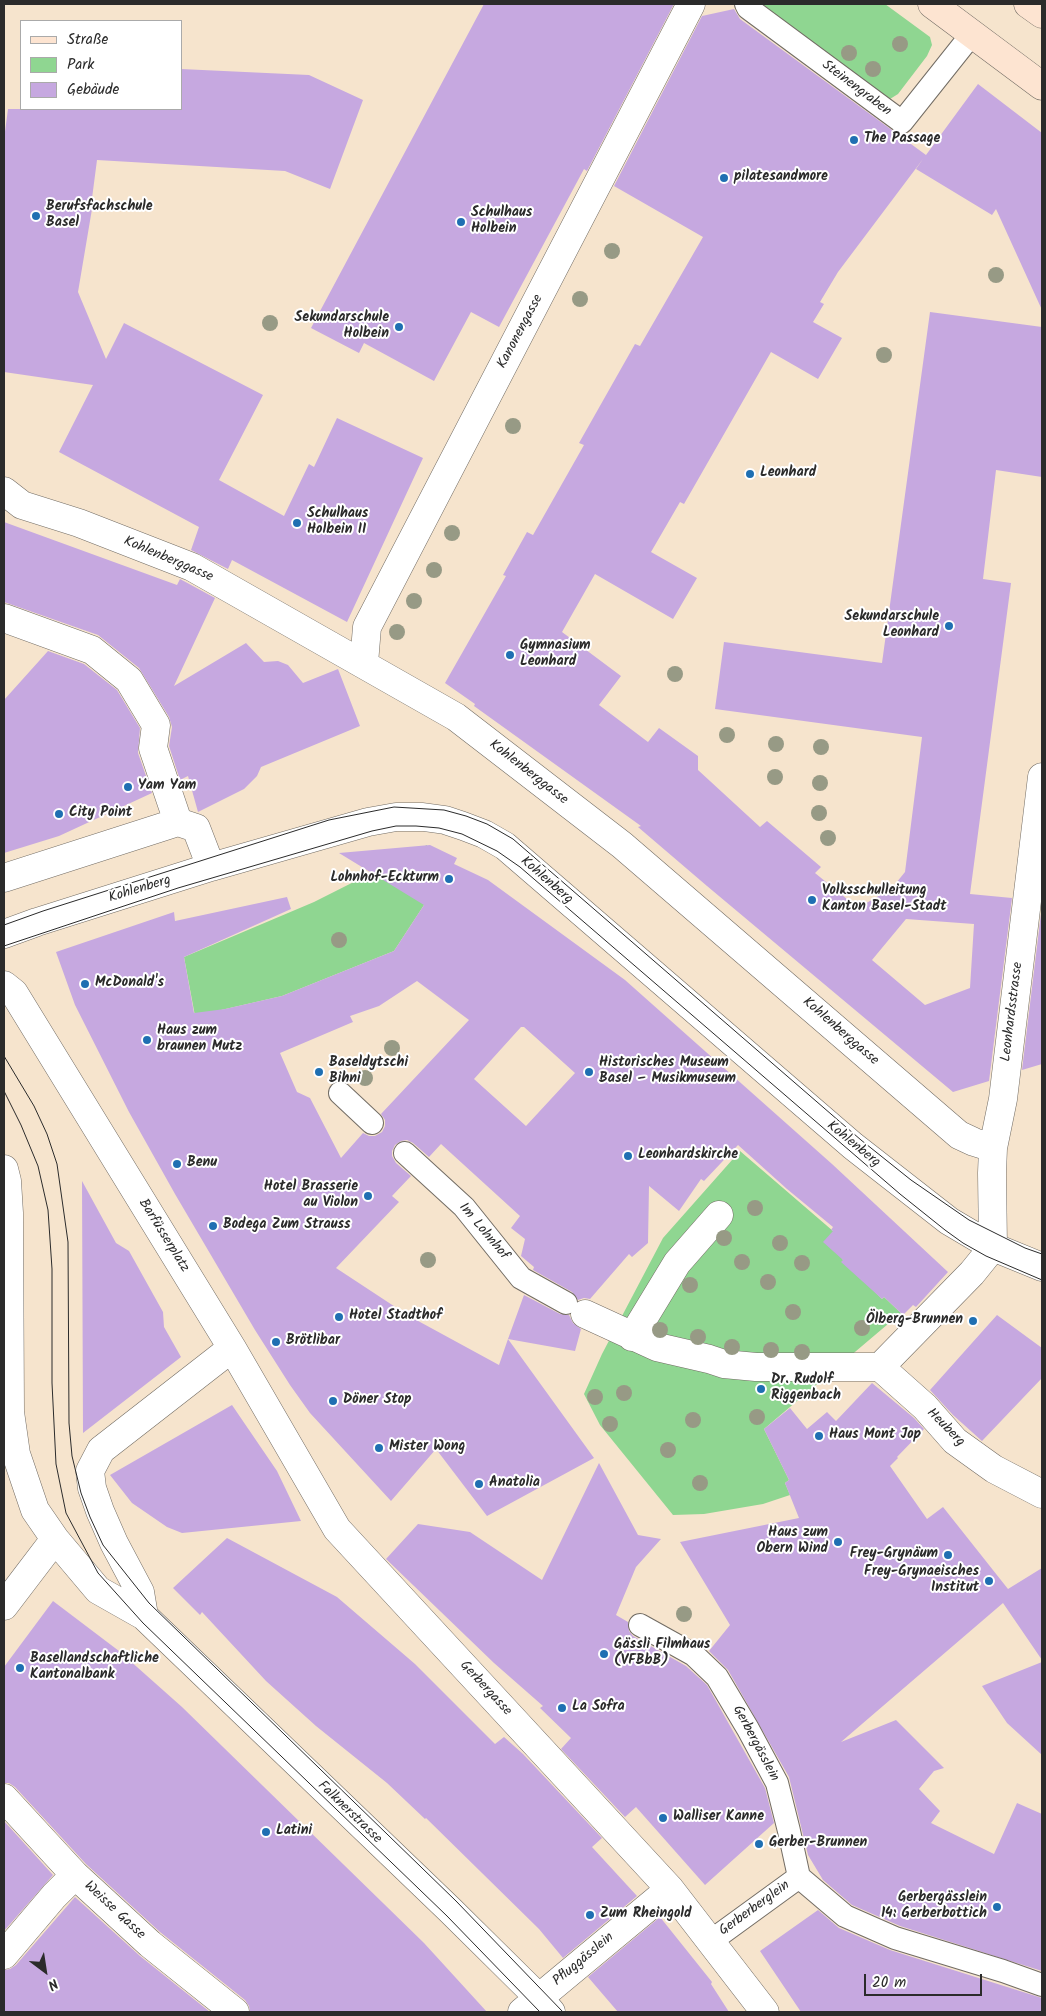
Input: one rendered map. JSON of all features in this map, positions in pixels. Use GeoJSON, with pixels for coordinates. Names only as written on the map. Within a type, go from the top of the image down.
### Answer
{"type":"FeatureCollection","features":[{"type":"Feature","properties":{"kind":"main road"},"geometry":{"type":"LineString","coordinates":[[932,4],[1042,86]]}},
{"type":"Feature","properties":{"kind":"main road"},"geometry":{"type":"LineString","coordinates":[[1028,4],[1042,14]]}},
{"type":"Feature","properties":{"kind":"street","name":"Kanonengasse"},"geometry":{"type":"LineString","coordinates":[[364,663],[367,627],[692,4]]}},
{"type":"Feature","properties":{"kind":"street","name":"Kohlenberggasse"},"geometry":{"type":"LineString","coordinates":[[4,491],[22,505],[79,523],[192,567],[364,663],[456,717],[622,845],[959,1135],[993,1148]]}},
{"type":"Feature","properties":{"kind":"street"},"geometry":{"type":"LineString","coordinates":[[4,618],[92,650],[129,680],[156,725],[153,748],[178,822]]}},
{"type":"Feature","properties":{"kind":"street","name":"Leonhardsstrasse"},"geometry":{"type":"LineString","coordinates":[[993,1247],[993,1148],[1002,1099],[1042,777]]}},
{"type":"Feature","properties":{"kind":"street","name":"Kohlenberg"},"geometry":{"type":"LineString","coordinates":[[4,934],[36,922],[211,868],[368,822],[396,817],[423,817],[444,820],[484,834],[505,846],[853,1146],[949,1221],[993,1247],[1042,1267]]}},
{"type":"Feature","properties":{"kind":"street"},"geometry":{"type":"LineString","coordinates":[[4,878],[178,822],[196,828],[211,868]]}},
{"type":"Feature","properties":{"kind":"street","name":"Barfüsserplatz"},"geometry":{"type":"LineString","coordinates":[[4,985],[14,993],[232,1348]]}},
{"type":"Feature","properties":{"kind":"street"},"geometry":{"type":"LineString","coordinates":[[4,1169],[7,1180],[9,1212],[10,1412],[16,1454],[24,1480],[35,1510],[55,1539],[4,1606]]}},
{"type":"Feature","properties":{"kind":"street"},"geometry":{"type":"LineString","coordinates":[[632,1337],[677,1263],[719,1215]]}},
{"type":"Feature","properties":{"kind":"street"},"geometry":{"type":"LineString","coordinates":[[575,1309],[657,1347],[724,1364],[756,1367],[880,1367],[972,1273],[993,1247]]}},
{"type":"Feature","properties":{"kind":"street"},"geometry":{"type":"LineString","coordinates":[[144,1616],[140,1592],[114,1543],[100,1511],[92,1488],[90,1471],[101,1450],[232,1348]]}},
{"type":"Feature","properties":{"kind":"street","name":"Gerbergasse"},"geometry":{"type":"LineString","coordinates":[[232,1348],[337,1529],[670,1889],[765,2012]]}},
{"type":"Feature","properties":{"kind":"street","name":"Heuberg"},"geometry":{"type":"LineString","coordinates":[[880,1367],[924,1407],[955,1441],[994,1469],[1042,1494]]}},
{"type":"Feature","properties":{"kind":"street","name":"Falknerstrasse"},"geometry":{"type":"LineString","coordinates":[[55,1539],[98,1590],[144,1616],[445,1904],[537,2007]]}},
{"type":"Feature","properties":{"kind":"street","name":"Weisse Gasse"},"geometry":{"type":"LineString","coordinates":[[4,1798],[75,1875],[150,1944],[235,2012]]}},
{"type":"Feature","properties":{"kind":"street"},"geometry":{"type":"LineString","coordinates":[[4,1955],[54,1896],[75,1875]]}},
{"type":"Feature","properties":{"kind":"street","name":"Pfluggässlein"},"geometry":{"type":"LineString","coordinates":[[537,2007],[670,1889]]}},
{"type":"Feature","properties":{"kind":"lane","name":"Steinengraben"},"geometry":{"type":"LineString","coordinates":[[746,4],[748,8],[902,122],[972,34]]}},
{"type":"Feature","properties":{"kind":"lane"},"geometry":{"type":"LineString","coordinates":[[340,1093],[372,1123]]}},
{"type":"Feature","properties":{"kind":"lane","name":"Im Lohnhof"},"geometry":{"type":"LineString","coordinates":[[405,1153],[464,1207],[521,1278],[575,1309]]}},
{"type":"Feature","properties":{"kind":"lane","name":"Gerbergässlein"},"geometry":{"type":"LineString","coordinates":[[640,1625],[694,1655],[717,1677],[777,1783],[790,1831],[799,1877]]}},
{"type":"Feature","properties":{"kind":"lane"},"geometry":{"type":"LineString","coordinates":[[799,1877],[845,1916],[895,1938],[1002,1970],[1042,1985]]}},
{"type":"Feature","properties":{"kind":"lane","name":"Gerberberglein"},"geometry":{"type":"LineString","coordinates":[[711,1941],[799,1877]]}},
{"type":"Feature","properties":{"kind":"green space"},"geometry":{"type":"Polygon","coordinates":[[[760,4],[885,4],[930,37],[932,45],[927,56],[898,94],[890,99],[760,4]]]}},
{"type":"Feature","properties":{"kind":"green space"},"geometry":{"type":"Polygon","coordinates":[[[427,845],[424,905],[394,951],[282,996],[195,1016],[184,957],[314,902],[427,845]]]}},
{"type":"Feature","properties":{"kind":"green space"},"geometry":{"type":"Polygon","coordinates":[[[740,1151],[833,1231],[843,1260],[882,1299],[884,1297],[903,1315],[888,1324],[764,1429],[789,1480],[785,1483],[790,1495],[763,1504],[704,1514],[673,1515],[600,1425],[584,1394],[602,1354],[663,1238],[740,1151]]]}},
{"type":"Feature","properties":{"kind":"building","name":"Schulhaus Holbein"},"geometry":{"type":"Polygon","coordinates":[[[484,4],[674,4],[587,171],[584,169],[499,327],[471,312],[434,381],[364,343],[359,353],[311,328],[484,4]]]}},
{"type":"Feature","properties":{"kind":"building"},"geometry":{"type":"Polygon","coordinates":[[[734,9],[740,19],[926,155],[978,84],[1042,133],[1042,310],[996,209],[992,215],[916,169],[923,159],[838,272],[820,302],[824,304],[813,322],[842,338],[818,379],[771,352],[684,504],[680,502],[651,552],[697,578],[673,619],[595,574],[562,632],[621,676],[599,705],[648,742],[659,728],[698,756],[698,770],[760,827],[767,821],[821,867],[815,873],[858,908],[892,888],[905,872],[922,737],[715,709],[724,642],[882,663],[930,312],[1042,327],[1042,477],[996,470],[983,579],[1011,583],[970,894],[1012,898],[989,1081],[953,1092],[638,827],[641,826],[445,683],[506,576],[503,575],[527,532],[533,535],[584,445],[579,443],[635,344],[640,346],[703,237],[614,186],[702,16],[734,9]],[[906,919],[872,960],[925,1005],[970,988],[974,924],[906,919]]]}},
{"type":"Feature","properties":{"kind":"building"},"geometry":{"type":"Polygon","coordinates":[[[182,69],[309,75],[363,100],[330,189],[285,171],[97,160],[92,209],[78,292],[106,359],[124,323],[263,395],[219,480],[284,516],[309,464],[314,467],[337,418],[423,458],[347,622],[232,560],[228,569],[191,550],[199,527],[59,452],[93,385],[4,372],[4,139],[8,109],[182,110],[182,69]]]}},
{"type":"Feature","properties":{"kind":"building"},"geometry":{"type":"Polygon","coordinates":[[[4,522],[177,585],[180,579],[215,598],[174,686],[246,643],[264,662],[278,661],[288,665],[303,683],[338,669],[360,726],[261,767],[257,776],[244,789],[198,812],[188,776],[180,780],[169,746],[172,727],[169,717],[139,668],[98,635],[4,602],[4,522]]]}},
{"type":"Feature","properties":{"kind":"building"},"geometry":{"type":"Polygon","coordinates":[[[48,651],[84,664],[117,690],[140,728],[138,753],[152,793],[59,836],[4,853],[4,700],[48,651]]]}},
{"type":"Feature","properties":{"kind":"building"},"geometry":{"type":"Polygon","coordinates":[[[430,845],[457,858],[454,864],[488,880],[625,980],[832,1164],[948,1272],[916,1307],[913,1305],[903,1315],[841,1262],[843,1260],[823,1242],[833,1231],[831,1230],[833,1227],[738,1145],[704,1181],[701,1179],[679,1211],[649,1186],[648,1243],[632,1257],[629,1254],[590,1299],[578,1300],[572,1292],[533,1270],[534,1267],[521,1256],[525,1239],[511,1228],[520,1216],[441,1144],[429,1157],[413,1143],[407,1140],[401,1141],[395,1145],[392,1156],[396,1163],[411,1176],[392,1196],[399,1202],[336,1268],[409,1316],[499,1365],[508,1339],[594,1458],[487,1516],[436,1449],[391,1501],[310,1413],[255,1330],[129,1112],[75,1005],[56,952],[174,912],[175,921],[287,897],[291,909],[184,957],[194,1013],[225,1009],[282,996],[394,951],[424,905],[339,853],[430,845]],[[417,981],[379,1006],[350,1016],[353,1022],[280,1053],[297,1092],[310,1098],[341,1158],[363,1133],[375,1136],[382,1132],[385,1120],[381,1114],[469,1020],[417,981]],[[521,1027],[474,1079],[526,1126],[575,1073],[524,1027],[521,1027]]]}},
{"type":"Feature","properties":{"kind":"building"},"geometry":{"type":"Polygon","coordinates":[[[1042,905],[1042,1064],[1022,1070],[1042,905]]]}},
{"type":"Feature","properties":{"kind":"building"},"geometry":{"type":"Polygon","coordinates":[[[82,1181],[116,1243],[129,1251],[163,1312],[164,1327],[181,1357],[83,1433],[82,1181]]]}},
{"type":"Feature","properties":{"kind":"building"},"geometry":{"type":"Polygon","coordinates":[[[524,1295],[560,1314],[569,1315],[573,1323],[581,1329],[575,1351],[508,1339],[524,1295]]]}},
{"type":"Feature","properties":{"kind":"building"},"geometry":{"type":"Polygon","coordinates":[[[997,1315],[1042,1348],[1042,1378],[982,1441],[953,1415],[930,1390],[997,1315]]]}},
{"type":"Feature","properties":{"kind":"building"},"geometry":{"type":"Polygon","coordinates":[[[872,1383],[914,1418],[924,1429],[890,1466],[927,1519],[943,1507],[1008,1589],[1042,1568],[1042,1660],[1003,1603],[841,1742],[896,1720],[944,1768],[934,1771],[919,1789],[940,1811],[931,1823],[994,1854],[1017,1803],[1042,1814],[1042,1971],[900,1926],[852,1905],[823,1880],[808,1855],[789,1777],[728,1670],[709,1651],[730,1625],[680,1542],[799,1518],[785,1483],[789,1480],[764,1429],[790,1408],[807,1429],[827,1412],[836,1421],[872,1383]]]}},
{"type":"Feature","properties":{"kind":"building"},"geometry":{"type":"Polygon","coordinates":[[[232,1405],[277,1471],[301,1521],[182,1533],[167,1527],[132,1503],[110,1475],[232,1405]]]}},
{"type":"Feature","properties":{"kind":"building"},"geometry":{"type":"Polygon","coordinates":[[[599,1463],[638,1535],[661,1539],[636,1567],[616,1615],[628,1622],[629,1631],[633,1636],[686,1666],[707,1685],[765,1788],[774,1823],[705,1885],[636,1807],[625,1817],[561,1749],[571,1738],[540,1708],[543,1706],[494,1663],[386,1559],[418,1524],[470,1532],[542,1580],[599,1463]]]}},
{"type":"Feature","properties":{"kind":"building"},"geometry":{"type":"Polygon","coordinates":[[[227,1538],[337,1597],[415,1664],[495,1744],[504,1737],[523,1754],[602,1838],[592,1847],[637,1896],[563,1958],[539,1929],[426,1818],[387,1783],[316,1726],[266,1681],[202,1612],[200,1615],[173,1588],[227,1538]]]}},
{"type":"Feature","properties":{"kind":"building"},"geometry":{"type":"Polygon","coordinates":[[[53,1601],[119,1651],[182,1707],[424,1943],[487,2012],[250,2012],[245,2000],[160,1932],[86,1864],[15,1787],[9,1783],[4,1783],[4,1667],[53,1601]]]}},
{"type":"Feature","properties":{"kind":"building"},"geometry":{"type":"Polygon","coordinates":[[[1042,1662],[1042,1755],[1007,1723],[982,1686],[1042,1662]]]}},
{"type":"Feature","properties":{"kind":"building"},"geometry":{"type":"Polygon","coordinates":[[[4,1821],[53,1875],[4,1931],[4,1821]]]}},
{"type":"Feature","properties":{"kind":"building"},"geometry":{"type":"Polygon","coordinates":[[[75,1897],[140,1956],[210,2012],[4,2012],[4,1970],[16,1965],[75,1897]]]}},
{"type":"Feature","properties":{"kind":"building"},"geometry":{"type":"Polygon","coordinates":[[[818,1910],[839,1928],[890,1950],[1042,1998],[1042,2012],[801,2012],[760,1951],[818,1910]]]}},
{"type":"Feature","properties":{"kind":"building"},"geometry":{"type":"Polygon","coordinates":[[[660,1917],[712,1982],[711,1984],[729,2012],[618,2012],[588,1977],[660,1917]]]}},
{"type":"Feature","properties":{"kind":"tram line"},"geometry":{"type":"LineString","coordinates":[[4,925],[329,820],[394,807],[444,810],[466,816],[487,824],[513,839],[861,1140],[911,1180],[969,1220],[1025,1248],[1042,1254]]}},
{"type":"Feature","properties":{"kind":"tram line"},"geometry":{"type":"LineString","coordinates":[[4,946],[178,888],[372,831],[396,826],[416,826],[439,828],[462,834],[497,851],[520,867],[900,1194],[945,1230],[986,1256],[1042,1280]]}},
{"type":"Feature","properties":{"kind":"tram line"},"geometry":{"type":"LineString","coordinates":[[4,1056],[34,1106],[47,1134],[57,1164],[68,1242],[69,1423],[72,1456],[81,1493],[103,1545],[149,1603],[456,1901],[563,2012]]}},
{"type":"Feature","properties":{"kind":"tram line"},"geometry":{"type":"LineString","coordinates":[[4,1091],[38,1166],[48,1210],[52,1269],[52,1383],[56,1464],[66,1513],[98,1573],[143,1623],[447,1916],[540,2012]]}},
{"type":"Feature","properties":{"kind":"place","name":"The Passage"},"geometry":{"type":"Point","coordinates":[854,140]}},
{"type":"Feature","properties":{"kind":"place","name":"pilatesandmore"},"geometry":{"type":"Point","coordinates":[724,178]}},
{"type":"Feature","properties":{"kind":"place","name":"Berufsfachschule Basel"},"geometry":{"type":"Point","coordinates":[36,216]}},
{"type":"Feature","properties":{"kind":"place","name":"Schulhaus Holbein"},"geometry":{"type":"Point","coordinates":[461,222]}},
{"type":"Feature","properties":{"kind":"place","name":"Sekundarschule Holbein"},"geometry":{"type":"Point","coordinates":[399,327]}},
{"type":"Feature","properties":{"kind":"place","name":"Leonhard"},"geometry":{"type":"Point","coordinates":[750,474]}},
{"type":"Feature","properties":{"kind":"place","name":"Schulhaus Holbein II"},"geometry":{"type":"Point","coordinates":[297,523]}},
{"type":"Feature","properties":{"kind":"place","name":"Sekundarschule Leonhard"},"geometry":{"type":"Point","coordinates":[949,626]}},
{"type":"Feature","properties":{"kind":"place","name":"Gymnasium Leonhard"},"geometry":{"type":"Point","coordinates":[510,655]}},
{"type":"Feature","properties":{"kind":"place","name":"Yam Yam"},"geometry":{"type":"Point","coordinates":[128,787]}},
{"type":"Feature","properties":{"kind":"place","name":"City Point"},"geometry":{"type":"Point","coordinates":[59,814]}},
{"type":"Feature","properties":{"kind":"place","name":"Lohnhof-Eckturm"},"geometry":{"type":"Point","coordinates":[449,879]}},
{"type":"Feature","properties":{"kind":"place","name":"Volksschulleitung Kanton Basel-Stadt"},"geometry":{"type":"Point","coordinates":[812,900]}},
{"type":"Feature","properties":{"kind":"place","name":"McDonald's"},"geometry":{"type":"Point","coordinates":[85,984]}},
{"type":"Feature","properties":{"kind":"place","name":"Haus zum braunen Mutz"},"geometry":{"type":"Point","coordinates":[147,1040]}},
{"type":"Feature","properties":{"kind":"place","name":"Baseldytschi Bihni"},"geometry":{"type":"Point","coordinates":[319,1072]}},
{"type":"Feature","properties":{"kind":"place","name":"Historisches Museum Basel – Musikmuseum"},"geometry":{"type":"Point","coordinates":[589,1072]}},
{"type":"Feature","properties":{"kind":"place","name":"Leonhardskirche"},"geometry":{"type":"Point","coordinates":[628,1156]}},
{"type":"Feature","properties":{"kind":"place","name":"Benu"},"geometry":{"type":"Point","coordinates":[177,1164]}},
{"type":"Feature","properties":{"kind":"place","name":"Hotel Brasserie au Violon"},"geometry":{"type":"Point","coordinates":[368,1196]}},
{"type":"Feature","properties":{"kind":"place","name":"Bodega Zum Strauss"},"geometry":{"type":"Point","coordinates":[213,1226]}},
{"type":"Feature","properties":{"kind":"place","name":"Hotel Stadthof"},"geometry":{"type":"Point","coordinates":[339,1317]}},
{"type":"Feature","properties":{"kind":"place","name":"Ölberg-Brunnen"},"geometry":{"type":"Point","coordinates":[973,1321]}},
{"type":"Feature","properties":{"kind":"place","name":"Brötlibar"},"geometry":{"type":"Point","coordinates":[276,1342]}},
{"type":"Feature","properties":{"kind":"place","name":"Dr. Rudolf Riggenbach"},"geometry":{"type":"Point","coordinates":[761,1389]}},
{"type":"Feature","properties":{"kind":"place","name":"Döner Stop"},"geometry":{"type":"Point","coordinates":[333,1401]}},
{"type":"Feature","properties":{"kind":"place","name":"Haus Mont Jop"},"geometry":{"type":"Point","coordinates":[819,1436]}},
{"type":"Feature","properties":{"kind":"place","name":"Mister Wong"},"geometry":{"type":"Point","coordinates":[379,1448]}},
{"type":"Feature","properties":{"kind":"place","name":"Anatolia"},"geometry":{"type":"Point","coordinates":[479,1484]}},
{"type":"Feature","properties":{"kind":"place","name":"Haus zum Obern Wind"},"geometry":{"type":"Point","coordinates":[838,1542]}},
{"type":"Feature","properties":{"kind":"place","name":"Frey-Grynäum"},"geometry":{"type":"Point","coordinates":[948,1555]}},
{"type":"Feature","properties":{"kind":"place","name":"Frey-Grynaeisches Institut"},"geometry":{"type":"Point","coordinates":[989,1581]}},
{"type":"Feature","properties":{"kind":"place","name":"Gässli Filmhaus (VFBbB)"},"geometry":{"type":"Point","coordinates":[604,1654]}},
{"type":"Feature","properties":{"kind":"place","name":"Basellandschaftliche Kantonalbank"},"geometry":{"type":"Point","coordinates":[20,1668]}},
{"type":"Feature","properties":{"kind":"place","name":"La Sofra"},"geometry":{"type":"Point","coordinates":[562,1708]}},
{"type":"Feature","properties":{"kind":"place","name":"Walliser Kanne"},"geometry":{"type":"Point","coordinates":[663,1818]}},
{"type":"Feature","properties":{"kind":"place","name":"Latini"},"geometry":{"type":"Point","coordinates":[266,1832]}},
{"type":"Feature","properties":{"kind":"place","name":"Gerber-Brunnen"},"geometry":{"type":"Point","coordinates":[759,1844]}},
{"type":"Feature","properties":{"kind":"place","name":"Gerbergässlein 14: Gerberbottich"},"geometry":{"type":"Point","coordinates":[997,1907]}},
{"type":"Feature","properties":{"kind":"place","name":"Zum Rheingold"},"geometry":{"type":"Point","coordinates":[590,1915]}}]}
